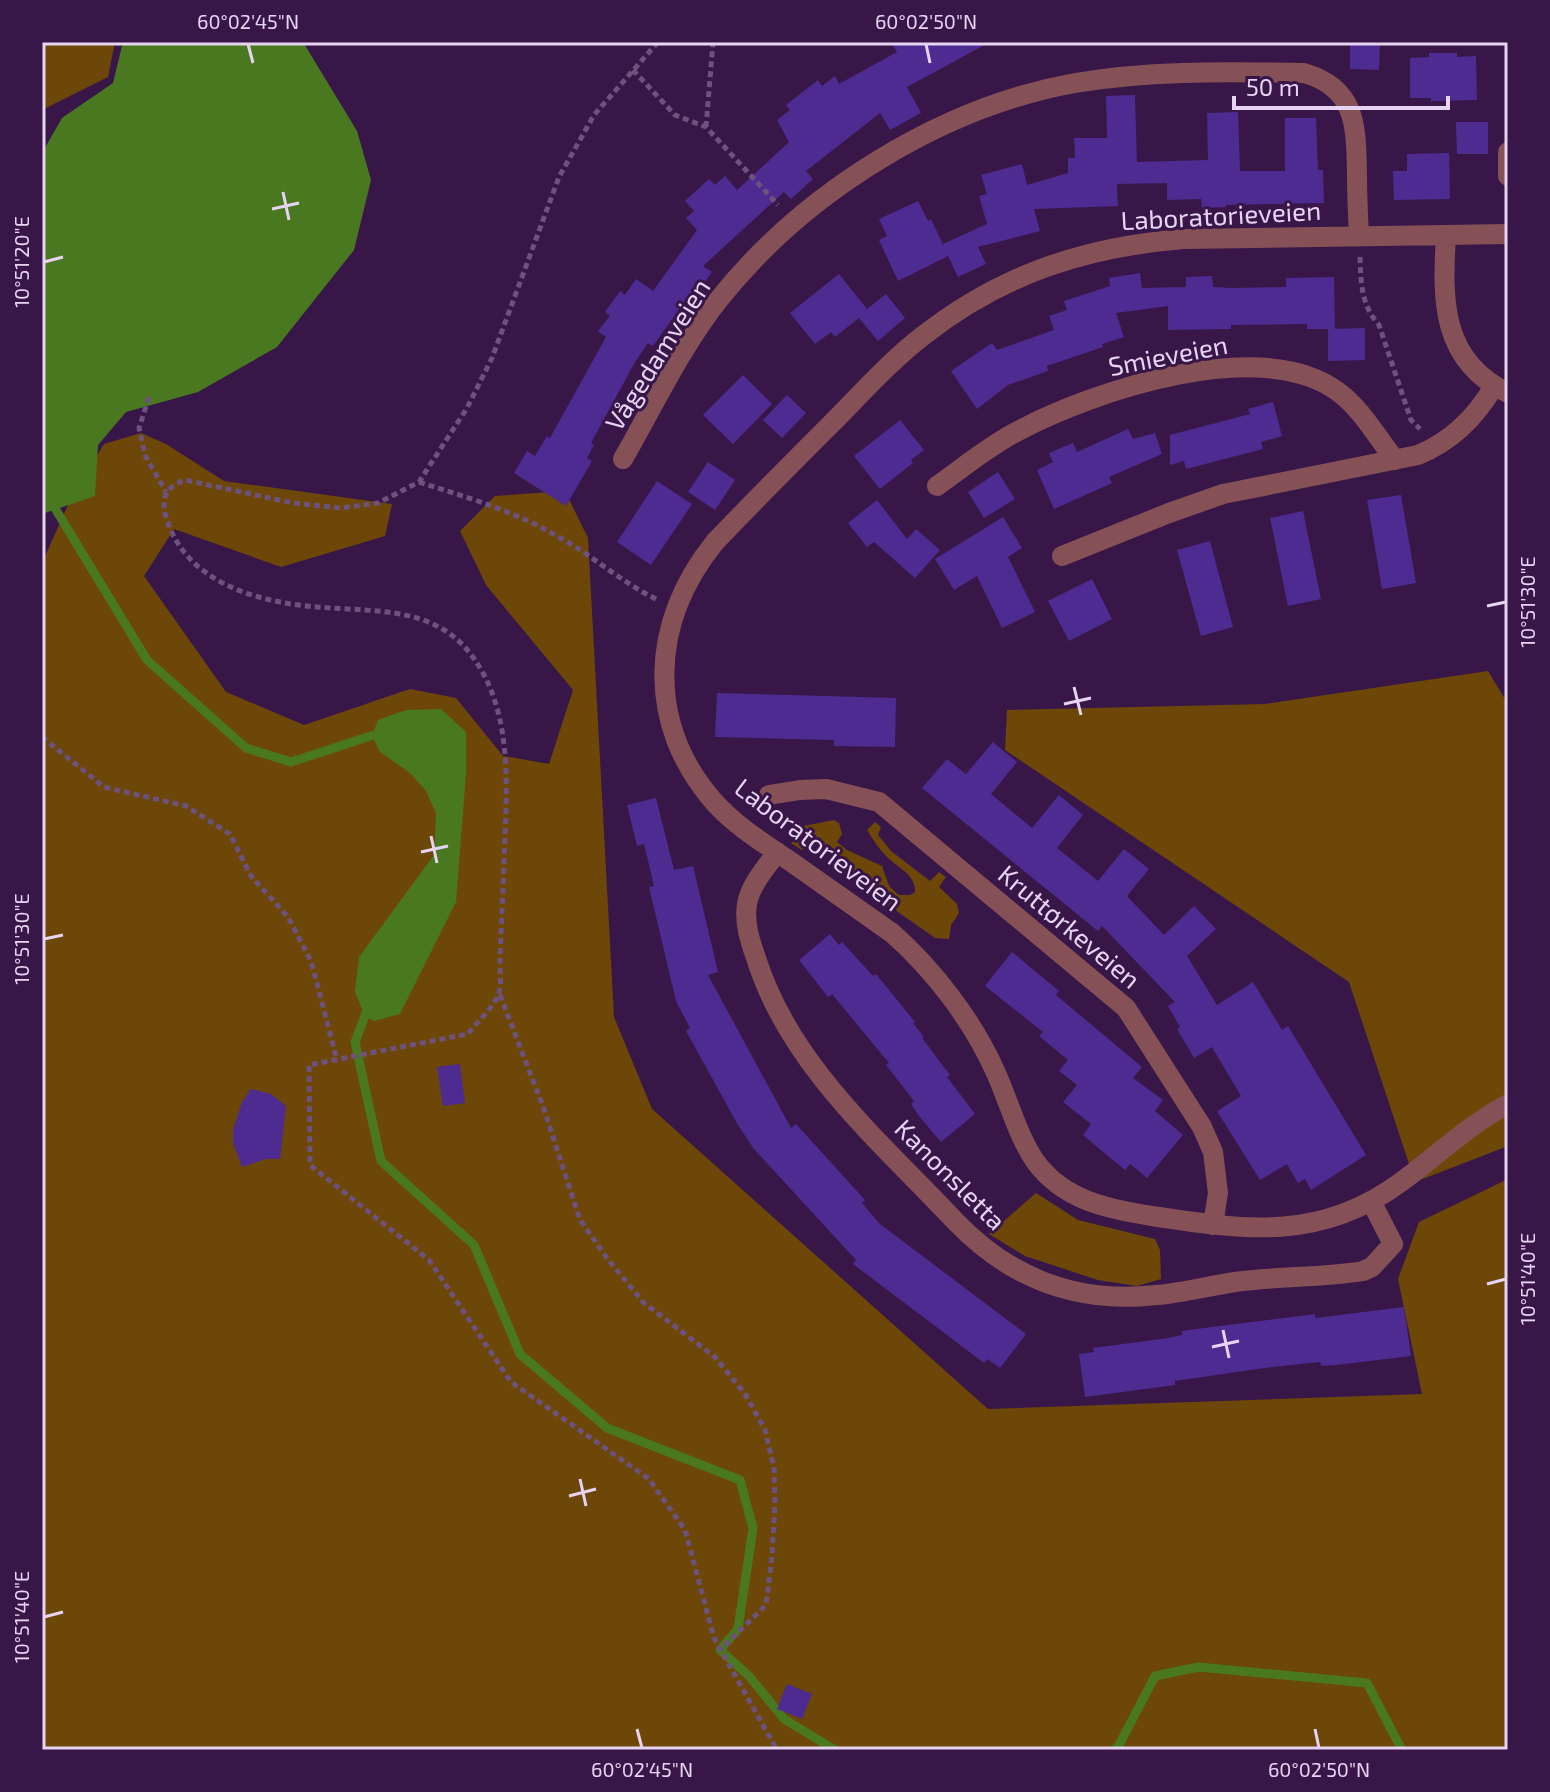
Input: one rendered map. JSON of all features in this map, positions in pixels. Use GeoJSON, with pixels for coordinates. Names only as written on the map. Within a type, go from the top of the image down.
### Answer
{"type":"FeatureCollection","features":[{"type":"Feature","properties":{"kind":"street","name":"Vågedamveien"},"geometry":{"type":"LineString","coordinates":[[623,459],[702,323],[746,269],[832,191],[947,123],[1042,90],[1136,75],[1199,72],[1304,73],[1329,83],[1347,103],[1352,114],[1359,236]]}},
{"type":"Feature","properties":{"kind":"street"},"geometry":{"type":"LineString","coordinates":[[1508,152],[1508,176]]}},
{"type":"Feature","properties":{"kind":"street","name":"Laboratorieveien"},"geometry":{"type":"LineString","coordinates":[[1508,234],[1183,239],[1118,245],[1054,263],[986,294],[921,337],[747,508],[702,558],[675,608],[667,635],[664,679],[674,732],[683,755],[716,803],[738,825],[892,933],[933,974],[984,1050],[1022,1138],[1036,1161],[1063,1189],[1104,1208],[1241,1229],[1282,1228],[1329,1218],[1371,1201],[1408,1177],[1466,1129],[1508,1104]]}},
{"type":"Feature","properties":{"kind":"street"},"geometry":{"type":"LineString","coordinates":[[1062,556],[1223,494],[1395,460],[1431,450],[1456,433],[1501,389],[1474,370],[1450,330],[1443,283],[1446,236]]}},
{"type":"Feature","properties":{"kind":"street","name":"Smieveien"},"geometry":{"type":"LineString","coordinates":[[937,486],[1014,433],[1082,402],[1154,381],[1248,367],[1296,373],[1337,391],[1356,409],[1395,460]]}},
{"type":"Feature","properties":{"kind":"street","name":"Kruttørkeveien"},"geometry":{"type":"LineString","coordinates":[[769,795],[826,789],[879,802],[1126,1008],[1202,1127],[1213,1152],[1218,1193],[1213,1225]]}},
{"type":"Feature","properties":{"kind":"street","name":"Kanonsletta"},"geometry":{"type":"LineString","coordinates":[[777,852],[752,888],[746,922],[761,976],[787,1030],[827,1085],[956,1222],[976,1242],[1014,1269],[1078,1292],[1133,1296],[1233,1282],[1363,1271],[1372,1267],[1393,1244],[1371,1201]]}},
{"type":"Feature","properties":{"kind":"path"},"geometry":{"type":"LineString","coordinates":[[658,42],[594,115],[559,177],[492,358],[467,408],[419,482],[378,503],[341,508],[293,503],[185,480],[173,484],[166,492],[163,507],[170,530],[198,568],[226,586],[268,600],[316,607],[367,609],[432,622],[468,651],[484,676],[503,736],[506,776],[499,994],[544,1109],[580,1220],[643,1302],[715,1357],[745,1394],[765,1430],[774,1467],[772,1556],[766,1605],[720,1650]]}},
{"type":"Feature","properties":{"kind":"path"},"geometry":{"type":"LineString","coordinates":[[706,127],[713,42]]}},
{"type":"Feature","properties":{"kind":"path"},"geometry":{"type":"LineString","coordinates":[[633,70],[675,115],[706,127],[795,224]]}},
{"type":"Feature","properties":{"kind":"path"},"geometry":{"type":"LineString","coordinates":[[1359,236],[1362,295],[1368,313],[1379,325],[1411,420],[1423,431],[1431,450]]}},
{"type":"Feature","properties":{"kind":"path"},"geometry":{"type":"LineString","coordinates":[[149,397],[139,428],[145,455],[166,492]]}},
{"type":"Feature","properties":{"kind":"path"},"geometry":{"type":"LineString","coordinates":[[419,482],[545,529],[636,589],[675,608]]}},
{"type":"Feature","properties":{"kind":"path"},"geometry":{"type":"LineString","coordinates":[[42,737],[104,787],[186,806],[230,834],[251,876],[288,917],[311,961],[337,1060]]}},
{"type":"Feature","properties":{"kind":"path"},"geometry":{"type":"LineString","coordinates":[[499,994],[468,1034],[309,1065],[310,1165],[429,1260],[511,1382],[649,1479],[685,1530],[714,1638],[777,1750]]}},
{"type":"Feature","properties":{"kind":"shaded area"},"geometry":{"type":"Polygon","coordinates":[[[42,42],[115,42],[108,77],[42,110],[42,42]]]}},
{"type":"Feature","properties":{"kind":"shaded area"},"geometry":{"type":"Polygon","coordinates":[[[123,42],[303,42],[357,131],[371,180],[354,250],[277,347],[198,392],[126,412],[98,445],[95,496],[42,514],[42,153],[62,118],[113,83],[123,42]]]}},
{"type":"Feature","properties":{"kind":"shaded area"},"geometry":{"type":"Polygon","coordinates":[[[141,433],[166,444],[224,481],[392,504],[385,536],[281,567],[174,529],[144,576],[226,692],[304,725],[410,689],[456,698],[503,756],[549,764],[573,690],[486,585],[460,531],[495,496],[565,491],[588,538],[614,1017],[652,1109],[988,1409],[1422,1394],[1398,1279],[1419,1222],[1508,1179],[1508,1750],[42,1750],[42,563],[72,496],[104,444],[141,433]]]}},
{"type":"Feature","properties":{"kind":"shaded area"},"geometry":{"type":"Polygon","coordinates":[[[1488,671],[1508,704],[1508,1146],[1415,1182],[1349,982],[1005,750],[1007,710],[1265,704],[1488,671]]]}},
{"type":"Feature","properties":{"kind":"shaded area"},"geometry":{"type":"Polygon","coordinates":[[[441,709],[466,732],[466,773],[456,902],[400,1014],[374,1021],[365,1016],[355,992],[359,957],[434,855],[436,813],[426,791],[410,773],[380,752],[372,736],[378,720],[406,710],[441,709]]]}},
{"type":"Feature","properties":{"kind":"shaded area"},"geometry":{"type":"Polygon","coordinates":[[[834,820],[839,823],[842,834],[837,842],[882,866],[889,886],[899,895],[910,895],[915,892],[915,886],[869,834],[867,830],[875,822],[881,827],[878,835],[891,851],[930,881],[939,872],[946,877],[939,887],[957,904],[959,913],[951,925],[949,939],[935,938],[831,865],[836,851],[832,848],[820,844],[802,850],[791,843],[796,840],[793,828],[834,820]]]}},
{"type":"Feature","properties":{"kind":"shaded area"},"geometry":{"type":"Polygon","coordinates":[[[1036,1193],[1078,1220],[1155,1239],[1160,1250],[1161,1279],[1137,1286],[1098,1280],[1025,1256],[989,1234],[1036,1193]]]}},
{"type":"Feature","properties":{"kind":"building"},"geometry":{"type":"Polygon","coordinates":[[[891,42],[990,42],[907,87],[921,113],[890,130],[880,113],[806,171],[813,179],[791,199],[784,192],[703,266],[712,272],[694,297],[690,294],[653,346],[648,343],[635,362],[591,443],[594,445],[587,458],[592,461],[566,506],[514,473],[527,451],[535,456],[547,436],[550,438],[606,337],[598,331],[610,316],[605,312],[620,291],[625,295],[636,279],[653,291],[697,230],[686,218],[694,211],[685,201],[709,179],[715,185],[725,176],[737,190],[789,142],[777,120],[790,110],[786,105],[818,80],[822,86],[835,76],[839,84],[897,52],[891,42]]]}},
{"type":"Feature","properties":{"kind":"building"},"geometry":{"type":"Polygon","coordinates":[[[1350,42],[1380,42],[1379,70],[1350,69],[1350,42]]]}},
{"type":"Feature","properties":{"kind":"building"},"geometry":{"type":"Polygon","coordinates":[[[1429,53],[1476,56],[1477,100],[1410,98],[1410,58],[1429,57],[1429,53]]]}},
{"type":"Feature","properties":{"kind":"building"},"geometry":{"type":"Polygon","coordinates":[[[1135,95],[1137,162],[1208,160],[1207,113],[1238,112],[1240,171],[1285,171],[1285,118],[1316,118],[1318,170],[1323,170],[1324,203],[1202,208],[1201,199],[1167,200],[1167,183],[1117,184],[1118,206],[1034,209],[1040,231],[978,247],[986,264],[958,277],[948,256],[898,281],[879,240],[887,236],[879,219],[918,201],[928,221],[931,219],[944,247],[943,244],[987,224],[979,196],[987,194],[981,175],[1022,164],[1027,185],[1068,173],[1068,158],[1075,158],[1074,138],[1107,138],[1106,96],[1135,95]]]}},
{"type":"Feature","properties":{"kind":"building"},"geometry":{"type":"Polygon","coordinates":[[[1456,122],[1488,122],[1488,154],[1457,154],[1456,122]]]}},
{"type":"Feature","properties":{"kind":"building"},"geometry":{"type":"Polygon","coordinates":[[[1449,153],[1450,199],[1394,200],[1393,171],[1407,171],[1407,154],[1449,153]]]}},
{"type":"Feature","properties":{"kind":"building"},"geometry":{"type":"Polygon","coordinates":[[[1140,273],[1142,288],[1186,287],[1186,277],[1212,276],[1213,287],[1231,288],[1286,287],[1286,278],[1334,277],[1335,329],[1307,329],[1307,324],[1168,330],[1168,306],[1116,313],[1124,337],[1047,366],[1048,371],[1008,385],[977,409],[951,371],[992,343],[997,350],[1054,330],[1049,316],[1067,310],[1064,301],[1110,286],[1109,278],[1140,273]]]}},
{"type":"Feature","properties":{"kind":"building"},"geometry":{"type":"Polygon","coordinates":[[[839,274],[867,309],[886,294],[905,318],[878,341],[859,318],[835,337],[831,332],[815,344],[790,313],[839,274]]]}},
{"type":"Feature","properties":{"kind":"building"},"geometry":{"type":"Polygon","coordinates":[[[1365,328],[1365,360],[1328,361],[1328,329],[1365,328]]]}},
{"type":"Feature","properties":{"kind":"building"},"geometry":{"type":"Polygon","coordinates":[[[743,375],[772,404],[733,444],[703,415],[743,375]]]}},
{"type":"Feature","properties":{"kind":"building"},"geometry":{"type":"Polygon","coordinates":[[[787,395],[806,413],[782,438],[763,420],[787,395]]]}},
{"type":"Feature","properties":{"kind":"building"},"geometry":{"type":"Polygon","coordinates":[[[1273,402],[1282,436],[1261,442],[1263,449],[1186,469],[1184,461],[1170,465],[1170,435],[1250,414],[1248,409],[1273,402]]]}},
{"type":"Feature","properties":{"kind":"building"},"geometry":{"type":"Polygon","coordinates":[[[900,420],[924,450],[911,460],[913,463],[880,489],[854,456],[900,420]]]}},
{"type":"Feature","properties":{"kind":"building"},"geometry":{"type":"Polygon","coordinates":[[[1128,429],[1133,439],[1155,433],[1162,454],[1109,477],[1112,483],[1054,509],[1037,470],[1053,462],[1049,453],[1073,443],[1077,452],[1128,429]]]}},
{"type":"Feature","properties":{"kind":"building"},"geometry":{"type":"Polygon","coordinates":[[[708,462],[735,480],[715,510],[688,492],[708,462]]]}},
{"type":"Feature","properties":{"kind":"building"},"geometry":{"type":"Polygon","coordinates":[[[998,472],[1015,499],[984,518],[968,492],[998,472]]]}},
{"type":"Feature","properties":{"kind":"building"},"geometry":{"type":"Polygon","coordinates":[[[657,481],[692,504],[651,565],[617,542],[657,481]]]}},
{"type":"Feature","properties":{"kind":"building"},"geometry":{"type":"Polygon","coordinates":[[[1401,495],[1416,583],[1382,589],[1367,500],[1401,495]]]}},
{"type":"Feature","properties":{"kind":"building"},"geometry":{"type":"Polygon","coordinates":[[[877,500],[907,539],[916,529],[940,550],[915,578],[874,542],[867,547],[848,523],[877,500]]]}},
{"type":"Feature","properties":{"kind":"building"},"geometry":{"type":"Polygon","coordinates":[[[1303,511],[1321,599],[1288,606],[1270,518],[1303,511]]]}},
{"type":"Feature","properties":{"kind":"building"},"geometry":{"type":"Polygon","coordinates":[[[1003,517],[1022,548],[1008,557],[1035,612],[1002,628],[977,576],[954,590],[935,559],[1003,517]]]}},
{"type":"Feature","properties":{"kind":"building"},"geometry":{"type":"Polygon","coordinates":[[[1210,541],[1233,627],[1201,636],[1177,550],[1210,541]]]}},
{"type":"Feature","properties":{"kind":"building"},"geometry":{"type":"Polygon","coordinates":[[[1092,579],[1112,619],[1069,641],[1048,601],[1092,579]]]}},
{"type":"Feature","properties":{"kind":"building"},"geometry":{"type":"Polygon","coordinates":[[[717,693],[896,698],[895,747],[834,746],[834,740],[715,737],[717,693]]]}},
{"type":"Feature","properties":{"kind":"building"},"geometry":{"type":"Polygon","coordinates":[[[993,742],[1017,762],[991,794],[1032,828],[1059,795],[1083,815],[1057,848],[1098,881],[1124,849],[1149,869],[1127,896],[1164,935],[1194,906],[1216,929],[1187,956],[1217,1005],[1253,982],[1282,1030],[1288,1026],[1366,1155],[1311,1190],[1305,1179],[1298,1183],[1287,1164],[1260,1180],[1217,1111],[1241,1096],[1212,1047],[1194,1058],[1168,1006],[1175,1002],[1102,926],[1098,931],[922,788],[947,759],[966,774],[993,742]]]}},
{"type":"Feature","properties":{"kind":"building"},"geometry":{"type":"Polygon","coordinates":[[[656,798],[674,870],[693,866],[718,972],[708,975],[791,1128],[796,1124],[865,1200],[862,1203],[880,1224],[1026,1334],[1000,1368],[987,1359],[984,1363],[853,1264],[856,1260],[754,1149],[738,1125],[686,1031],[690,1028],[676,1001],[649,887],[654,886],[644,844],[637,846],[627,805],[656,798]]]}},
{"type":"Feature","properties":{"kind":"building"},"geometry":{"type":"Polygon","coordinates":[[[830,934],[839,945],[842,942],[873,976],[876,974],[915,1022],[922,1038],[950,1075],[947,1077],[975,1114],[941,1142],[911,1104],[914,1101],[886,1065],[889,1063],[832,994],[828,997],[799,960],[830,934]]]}},
{"type":"Feature","properties":{"kind":"building"},"geometry":{"type":"Polygon","coordinates":[[[1012,952],[1059,991],[1056,995],[1142,1067],[1133,1078],[1163,1100],[1155,1111],[1183,1135],[1147,1178],[1130,1164],[1125,1170],[1083,1135],[1091,1124],[1063,1102],[1077,1085],[1059,1071],[1068,1060],[1039,1036],[1043,1032],[985,986],[1012,952]]]}},
{"type":"Feature","properties":{"kind":"building"},"geometry":{"type":"Polygon","coordinates":[[[460,1064],[465,1103],[443,1106],[437,1067],[460,1064]]]}},
{"type":"Feature","properties":{"kind":"building"},"geometry":{"type":"Polygon","coordinates":[[[251,1089],[271,1094],[286,1106],[280,1159],[266,1159],[242,1167],[233,1143],[233,1130],[242,1102],[251,1089]]]}},
{"type":"Feature","properties":{"kind":"building"},"geometry":{"type":"Polygon","coordinates":[[[1404,1307],[1411,1356],[1336,1365],[1321,1366],[1320,1362],[1264,1368],[1175,1381],[1175,1385],[1085,1397],[1079,1354],[1094,1352],[1093,1348],[1168,1338],[1182,1335],[1182,1331],[1212,1327],[1404,1307]]]}},
{"type":"Feature","properties":{"kind":"building"},"geometry":{"type":"Polygon","coordinates":[[[787,1684],[812,1694],[802,1719],[777,1709],[787,1684]]]}},
{"type":"Feature","properties":{"kind":"waterway"},"geometry":{"type":"LineString","coordinates":[[56,510],[147,660],[246,748],[291,762],[383,732]]}},
{"type":"Feature","properties":{"kind":"waterway"},"geometry":{"type":"LineString","coordinates":[[369,1005],[355,1042],[381,1161],[474,1245],[520,1354],[607,1428],[740,1480],[753,1528],[738,1629],[720,1650],[749,1676],[784,1719],[835,1750]]}},
{"type":"Feature","properties":{"kind":"waterway"},"geometry":{"type":"LineString","coordinates":[[1113,1750],[1118,1747],[1155,1676],[1198,1667],[1367,1683],[1402,1750]]}}]}
